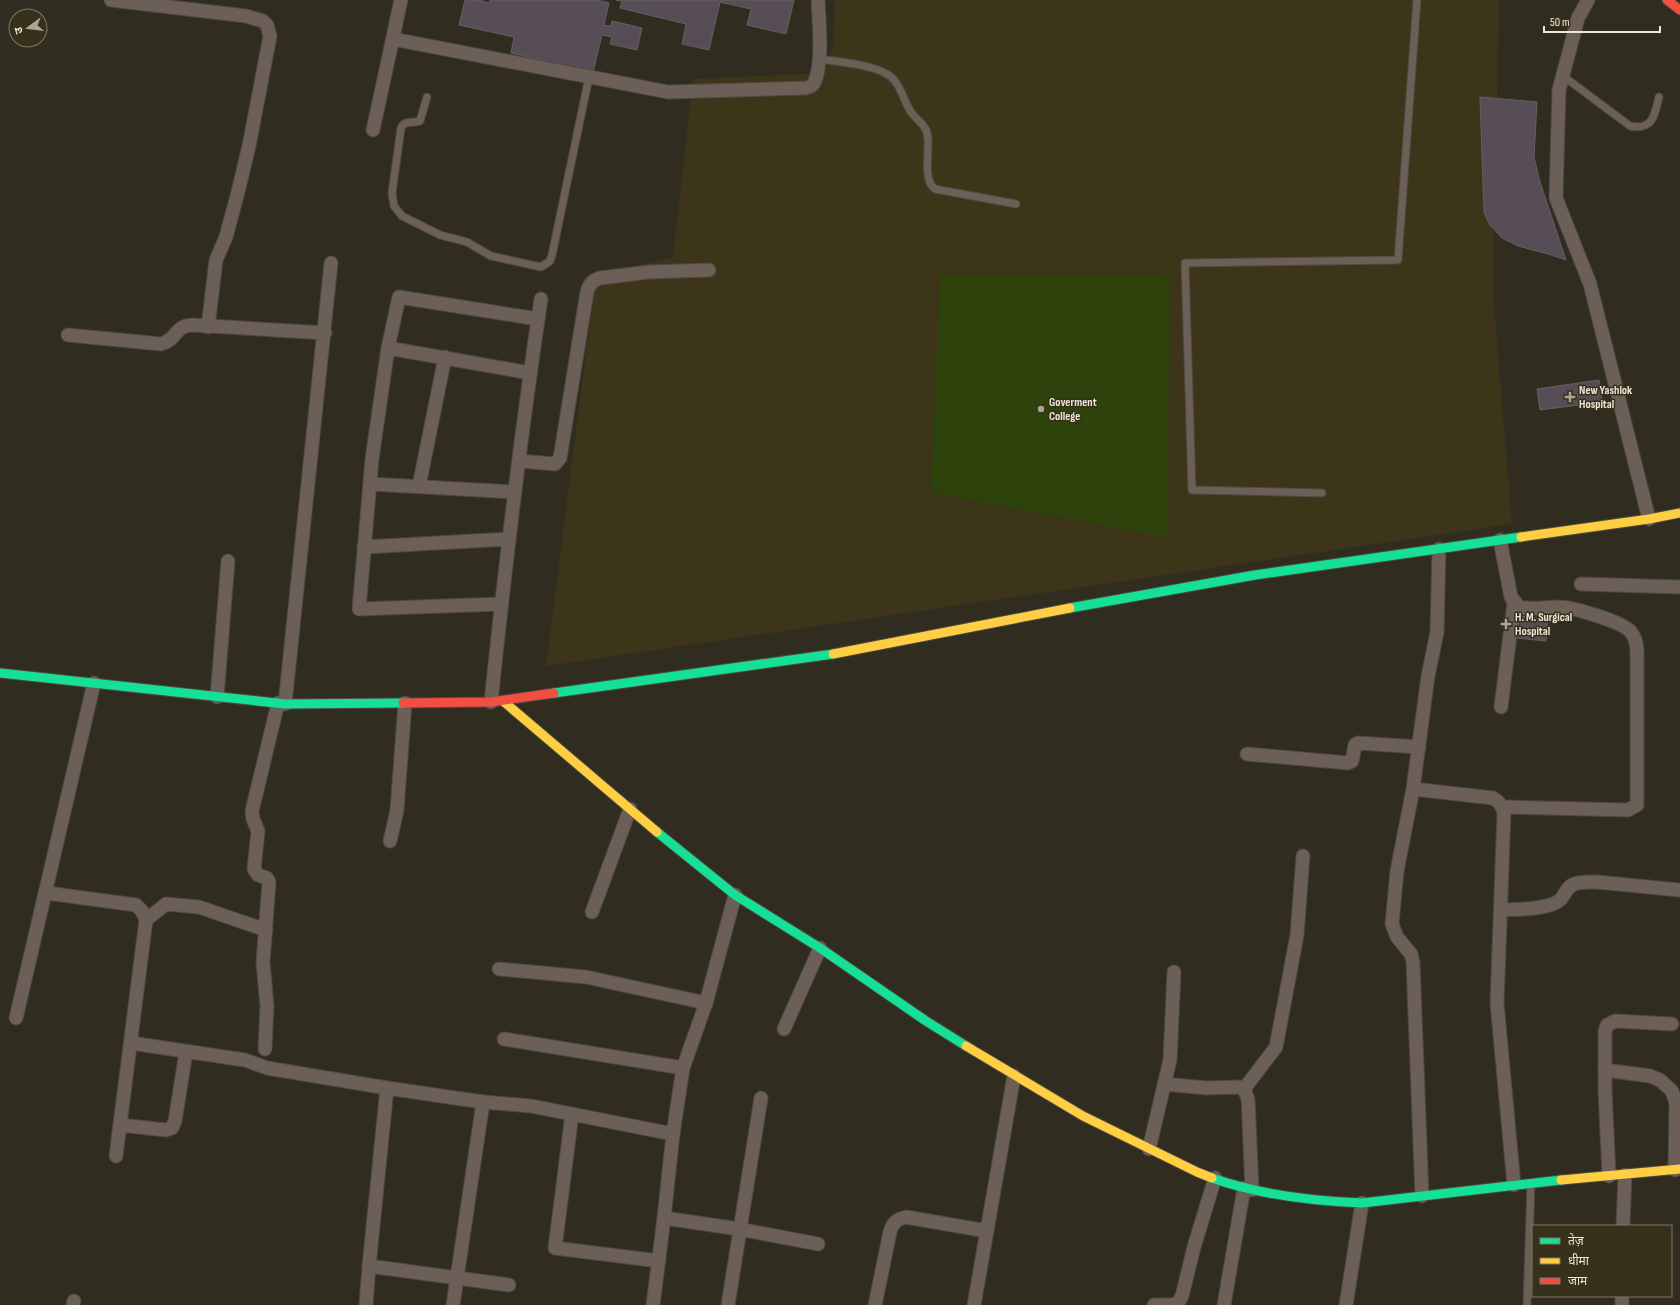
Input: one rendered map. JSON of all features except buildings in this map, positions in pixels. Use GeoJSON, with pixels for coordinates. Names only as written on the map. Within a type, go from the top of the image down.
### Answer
{"type":"FeatureCollection","features":[{"type":"Feature","properties":{"kind":"main road"},"geometry":{"type":"LineString","coordinates":[[1667,0],[1680,10]]}},
{"type":"Feature","properties":{"kind":"main road"},"geometry":{"type":"LineString","coordinates":[[0,674],[282,704],[497,702],[826,655],[977,625],[1255,575],[1649,519],[1680,513]]}},
{"type":"Feature","properties":{"kind":"main road"},"geometry":{"type":"LineString","coordinates":[[497,702],[735,895],[820,948],[926,1020],[1014,1076],[1083,1116],[1197,1172],[1248,1189],[1281,1196],[1331,1202],[1362,1203],[1514,1185],[1677,1169]]}},
{"type":"Feature","properties":{"kind":"street"},"geometry":{"type":"LineString","coordinates":[[111,0],[246,16],[263,21],[269,30],[270,36],[249,146],[226,237],[216,260],[208,327]]}},
{"type":"Feature","properties":{"kind":"street"},"geometry":{"type":"LineString","coordinates":[[373,130],[402,0]]}},
{"type":"Feature","properties":{"kind":"street"},"geometry":{"type":"LineString","coordinates":[[393,39],[668,92],[806,88],[815,82],[819,59],[818,0]]}},
{"type":"Feature","properties":{"kind":"street"},"geometry":{"type":"LineString","coordinates":[[1588,0],[1578,18],[1559,90],[1556,198],[1590,284],[1649,519]]}},
{"type":"Feature","properties":{"kind":"street"},"geometry":{"type":"LineString","coordinates":[[265,1049],[267,1006],[264,962],[269,882],[267,878],[258,874],[254,869],[258,831],[252,812],[282,704],[325,333],[331,263]]}},
{"type":"Feature","properties":{"kind":"street"},"geometry":{"type":"LineString","coordinates":[[519,460],[555,464],[560,458],[588,286],[594,280],[649,272],[709,270]]}},
{"type":"Feature","properties":{"kind":"street"},"geometry":{"type":"LineString","coordinates":[[501,604],[359,608],[370,484],[388,348],[399,297],[538,319]]}},
{"type":"Feature","properties":{"kind":"street"},"geometry":{"type":"LineString","coordinates":[[497,702],[501,604],[530,373],[541,299]]}},
{"type":"Feature","properties":{"kind":"street"},"geometry":{"type":"LineString","coordinates":[[68,335],[161,344],[170,341],[180,328],[185,325],[325,333]]}},
{"type":"Feature","properties":{"kind":"street"},"geometry":{"type":"LineString","coordinates":[[388,348],[530,373]]}},
{"type":"Feature","properties":{"kind":"street"},"geometry":{"type":"LineString","coordinates":[[419,486],[444,357]]}},
{"type":"Feature","properties":{"kind":"street"},"geometry":{"type":"LineString","coordinates":[[370,484],[515,492]]}},
{"type":"Feature","properties":{"kind":"street"},"geometry":{"type":"LineString","coordinates":[[364,547],[509,539]]}},
{"type":"Feature","properties":{"kind":"street"},"geometry":{"type":"LineString","coordinates":[[1500,540],[1511,597],[1514,603],[1519,607],[1559,607],[1576,610],[1625,626],[1631,632],[1637,648],[1637,805],[1628,810],[1503,807]]}},
{"type":"Feature","properties":{"kind":"street"},"geometry":{"type":"LineString","coordinates":[[1422,1196],[1413,962],[1411,954],[1397,938],[1392,924],[1397,871],[1412,789],[1428,676],[1437,632],[1439,549]]}},
{"type":"Feature","properties":{"kind":"street"},"geometry":{"type":"LineString","coordinates":[[217,696],[228,561]]}},
{"type":"Feature","properties":{"kind":"street"},"geometry":{"type":"LineString","coordinates":[[1581,584],[1680,587]]}},
{"type":"Feature","properties":{"kind":"street"},"geometry":{"type":"LineString","coordinates":[[1501,707],[1514,603]]}},
{"type":"Feature","properties":{"kind":"street"},"geometry":{"type":"LineString","coordinates":[[16,1018],[47,893],[94,683]]}},
{"type":"Feature","properties":{"kind":"street"},"geometry":{"type":"LineString","coordinates":[[390,841],[398,810],[406,703]]}},
{"type":"Feature","properties":{"kind":"street"},"geometry":{"type":"LineString","coordinates":[[1247,754],[1348,763],[1352,761],[1355,745],[1358,743],[1418,747]]}},
{"type":"Feature","properties":{"kind":"street"},"geometry":{"type":"LineString","coordinates":[[1412,789],[1493,798],[1503,807],[1498,1003],[1514,1185]]}},
{"type":"Feature","properties":{"kind":"street"},"geometry":{"type":"LineString","coordinates":[[592,912],[630,809]]}},
{"type":"Feature","properties":{"kind":"street"},"geometry":{"type":"LineString","coordinates":[[1244,1089],[1276,1047],[1296,935],[1304,856]]}},
{"type":"Feature","properties":{"kind":"street"},"geometry":{"type":"LineString","coordinates":[[1501,910],[1553,904],[1562,900],[1573,884],[1597,882],[1679,890]]}},
{"type":"Feature","properties":{"kind":"street"},"geometry":{"type":"LineString","coordinates":[[47,893],[136,905],[142,911],[146,920],[116,1156]]}},
{"type":"Feature","properties":{"kind":"street"},"geometry":{"type":"LineString","coordinates":[[653,1305],[664,1218],[672,1134],[683,1068],[706,1003],[735,895]]}},
{"type":"Feature","properties":{"kind":"street"},"geometry":{"type":"LineString","coordinates":[[146,920],[166,904],[192,906],[199,907],[266,930]]}},
{"type":"Feature","properties":{"kind":"street"},"geometry":{"type":"LineString","coordinates":[[784,1029],[820,948]]}},
{"type":"Feature","properties":{"kind":"street"},"geometry":{"type":"LineString","coordinates":[[499,969],[586,977],[706,1003]]}},
{"type":"Feature","properties":{"kind":"street"},"geometry":{"type":"LineString","coordinates":[[1149,1149],[1170,1060],[1174,972]]}},
{"type":"Feature","properties":{"kind":"street"},"geometry":{"type":"LineString","coordinates":[[1609,1176],[1605,1070],[1605,1031],[1607,1025],[1611,1022],[1672,1024]]}},
{"type":"Feature","properties":{"kind":"street"},"geometry":{"type":"LineString","coordinates":[[504,1038],[683,1068]]}},
{"type":"Feature","properties":{"kind":"street"},"geometry":{"type":"LineString","coordinates":[[131,1043],[245,1060],[268,1068],[387,1088],[483,1102],[531,1106],[672,1134]]}},
{"type":"Feature","properties":{"kind":"street"},"geometry":{"type":"LineString","coordinates":[[120,1125],[166,1130],[172,1128],[175,1121],[186,1052]]}},
{"type":"Feature","properties":{"kind":"street"},"geometry":{"type":"LineString","coordinates":[[1605,1070],[1650,1076],[1660,1080],[1672,1091],[1676,1103],[1677,1169]]}},
{"type":"Feature","properties":{"kind":"street"},"geometry":{"type":"LineString","coordinates":[[974,1305],[1014,1076]]}},
{"type":"Feature","properties":{"kind":"street"},"geometry":{"type":"LineString","coordinates":[[1164,1084],[1207,1088],[1239,1087],[1244,1089],[1248,1099],[1248,1189],[1224,1305]]}},
{"type":"Feature","properties":{"kind":"street"},"geometry":{"type":"LineString","coordinates":[[366,1305],[387,1088]]}},
{"type":"Feature","properties":{"kind":"street"},"geometry":{"type":"LineString","coordinates":[[728,1305],[761,1098]]}},
{"type":"Feature","properties":{"kind":"street"},"geometry":{"type":"LineString","coordinates":[[453,1305],[483,1102]]}},
{"type":"Feature","properties":{"kind":"street"},"geometry":{"type":"LineString","coordinates":[[572,1114],[555,1248],[659,1261]]}},
{"type":"Feature","properties":{"kind":"street"},"geometry":{"type":"LineString","coordinates":[[1624,1175],[1624,1225]]}},
{"type":"Feature","properties":{"kind":"street"},"geometry":{"type":"LineString","coordinates":[[1154,1305],[1171,1305],[1178,1303],[1182,1296],[1194,1247],[1214,1178]]}},
{"type":"Feature","properties":{"kind":"street"},"geometry":{"type":"LineString","coordinates":[[1346,1305],[1362,1203]]}},
{"type":"Feature","properties":{"kind":"street"},"geometry":{"type":"LineString","coordinates":[[875,1305],[890,1232],[893,1223],[899,1219],[906,1217],[987,1231]]}},
{"type":"Feature","properties":{"kind":"street"},"geometry":{"type":"LineString","coordinates":[[664,1218],[739,1229],[818,1244]]}},
{"type":"Feature","properties":{"kind":"street"},"geometry":{"type":"LineString","coordinates":[[370,1266],[509,1285]]}},
{"type":"Feature","properties":{"kind":"lane"},"geometry":{"type":"LineString","coordinates":[[1322,493],[1192,490],[1185,263],[1398,260],[1418,0]]}},
{"type":"Feature","properties":{"kind":"lane"},"geometry":{"type":"LineString","coordinates":[[819,59],[876,69],[890,74],[896,81],[909,110],[925,127],[928,138],[928,181],[932,188],[1016,204]]}},
{"type":"Feature","properties":{"kind":"lane"},"geometry":{"type":"LineString","coordinates":[[1563,76],[1630,126],[1636,127],[1649,123],[1654,118],[1659,97]]}},
{"type":"Feature","properties":{"kind":"lane"},"geometry":{"type":"LineString","coordinates":[[427,97],[420,121],[407,122],[402,125],[401,128],[392,193],[392,199],[396,211],[402,216],[440,235],[467,242],[491,256],[542,267],[550,261],[552,255],[589,77]]}},
{"type":"Feature","properties":{"kind":"lane"},"geometry":{"type":"LineString","coordinates":[[1527,1305],[1531,1184]]}},
{"type":"Feature","properties":{"kind":"shaded area","name":"Goverment College"},"geometry":{"type":"Polygon","coordinates":[[[835,0],[1499,0],[1493,293],[1512,524],[546,666],[596,275],[673,257],[693,79],[825,73],[833,46],[835,0]]]}},
{"type":"Feature","properties":{"kind":"green space"},"geometry":{"type":"Polygon","coordinates":[[[1170,275],[1167,538],[931,492],[940,276],[1170,275]]]}},
{"type":"Feature","properties":{"kind":"traffic: fast"},"geometry":{"type":"LineString","coordinates":[[1070,608],[1255,575],[1521,537]]}},
{"type":"Feature","properties":{"kind":"traffic: fast"},"geometry":{"type":"LineString","coordinates":[[554,693],[833,654]]}},
{"type":"Feature","properties":{"kind":"traffic: fast"},"geometry":{"type":"LineString","coordinates":[[0,673],[285,704],[403,703]]}},
{"type":"Feature","properties":{"kind":"traffic: fast"},"geometry":{"type":"LineString","coordinates":[[657,832],[735,895],[820,948],[926,1021],[966,1046]]}},
{"type":"Feature","properties":{"kind":"traffic: fast"},"geometry":{"type":"LineString","coordinates":[[1212,1178],[1267,1193],[1305,1199],[1362,1203],[1561,1180]]}},
{"type":"Feature","properties":{"kind":"traffic: slow"},"geometry":{"type":"LineString","coordinates":[[1521,537],[1649,519],[1680,513]]}},
{"type":"Feature","properties":{"kind":"traffic: slow"},"geometry":{"type":"LineString","coordinates":[[833,654],[1070,608]]}},
{"type":"Feature","properties":{"kind":"traffic: slow"},"geometry":{"type":"LineString","coordinates":[[503,701],[657,832]]}},
{"type":"Feature","properties":{"kind":"traffic: slow"},"geometry":{"type":"LineString","coordinates":[[966,1046],[1083,1116],[1212,1178]]}},
{"type":"Feature","properties":{"kind":"traffic: slow"},"geometry":{"type":"LineString","coordinates":[[1561,1180],[1680,1169]]}},
{"type":"Feature","properties":{"kind":"traffic: jam"},"geometry":{"type":"LineString","coordinates":[[1667,0],[1680,10]]}},
{"type":"Feature","properties":{"kind":"traffic: jam"},"geometry":{"type":"LineString","coordinates":[[403,703],[491,702],[554,693]]}},
{"type":"Feature","properties":{"kind":"place","name":"New Yashlok Hospital"},"geometry":{"type":"Point","coordinates":[1570,397]}},
{"type":"Feature","properties":{"kind":"place","name":"Goverment College"},"geometry":{"type":"Point","coordinates":[1041,409]}},
{"type":"Feature","properties":{"kind":"place","name":"H. M. Surgical Hospital"},"geometry":{"type":"Point","coordinates":[1506,624]}}]}
